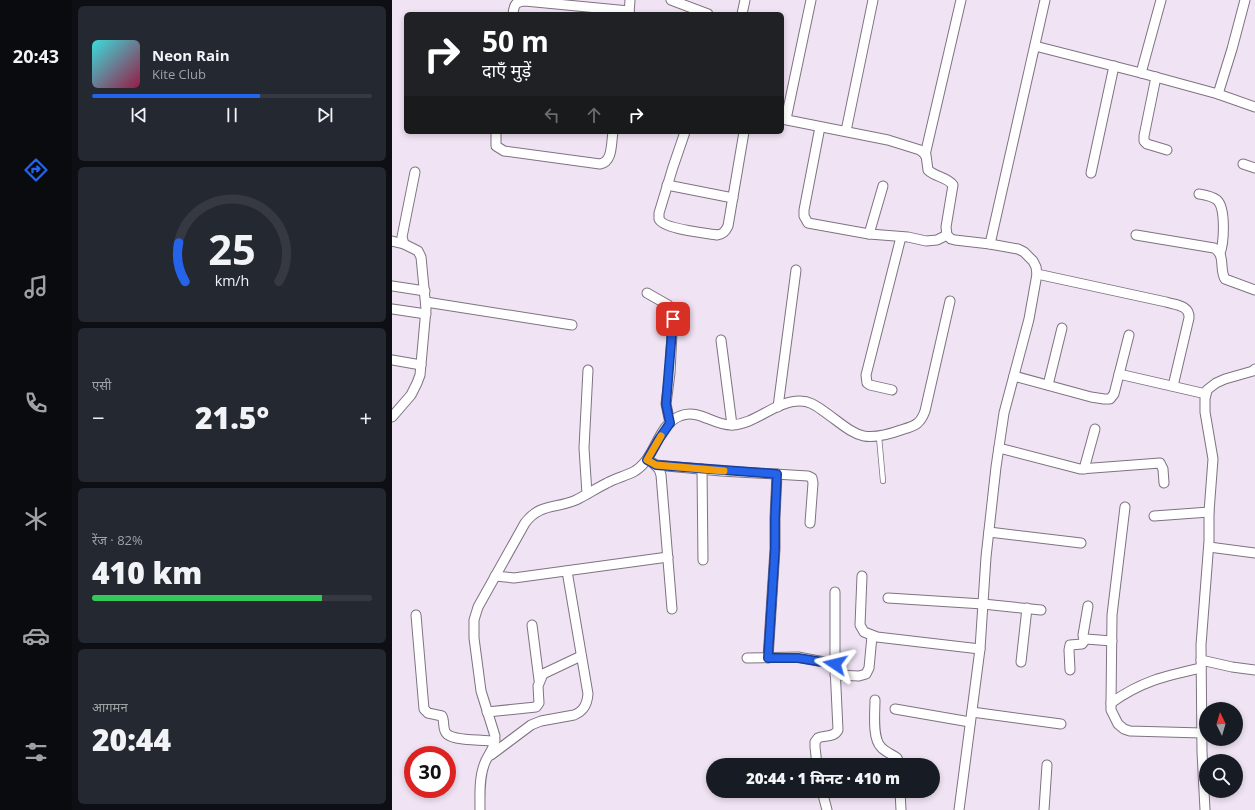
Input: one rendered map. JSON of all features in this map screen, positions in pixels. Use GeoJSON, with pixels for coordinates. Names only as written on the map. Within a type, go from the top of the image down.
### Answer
{"type":"FeatureCollection","features":[{"type":"Feature","properties":{"kind":"street"},"geometry":{"type":"LineString","coordinates":[[513,12],[515,4],[520,1],[560,2],[629,12],[630,0]]}},
{"type":"Feature","properties":{"kind":"street"},"geometry":{"type":"LineString","coordinates":[[672,0],[703,12]]}},
{"type":"Feature","properties":{"kind":"street"},"geometry":{"type":"LineString","coordinates":[[742,12],[745,0]]}},
{"type":"Feature","properties":{"kind":"street"},"geometry":{"type":"LineString","coordinates":[[811,0],[784,119],[888,140],[920,150],[925,154]]}},
{"type":"Feature","properties":{"kind":"street"},"geometry":{"type":"LineString","coordinates":[[846,132],[873,0]]}},
{"type":"Feature","properties":{"kind":"street"},"geometry":{"type":"LineString","coordinates":[[947,235],[946,227],[953,185],[949,181],[933,174],[928,170],[925,154],[961,0]]}},
{"type":"Feature","properties":{"kind":"street"},"geometry":{"type":"LineString","coordinates":[[990,244],[1046,0]]}},
{"type":"Feature","properties":{"kind":"street"},"geometry":{"type":"LineString","coordinates":[[1141,73],[1161,0]]}},
{"type":"Feature","properties":{"kind":"street"},"geometry":{"type":"LineString","coordinates":[[1218,94],[1245,0]]}},
{"type":"Feature","properties":{"kind":"street"},"geometry":{"type":"LineString","coordinates":[[1035,46],[1218,94],[1255,107]]}},
{"type":"Feature","properties":{"kind":"street"},"geometry":{"type":"LineString","coordinates":[[1091,173],[1114,66]]}},
{"type":"Feature","properties":{"kind":"street"},"geometry":{"type":"LineString","coordinates":[[1156,77],[1144,141],[1147,144],[1167,150]]}},
{"type":"Feature","properties":{"kind":"street"},"geometry":{"type":"LineString","coordinates":[[820,127],[804,210],[805,220],[811,224],[869,234],[931,241],[947,235]]}},
{"type":"Feature","properties":{"kind":"street"},"geometry":{"type":"LineString","coordinates":[[496,134],[496,146],[504,151],[600,164],[604,163],[609,158],[613,134]]}},
{"type":"Feature","properties":{"kind":"street"},"geometry":{"type":"LineString","coordinates":[[684,134],[667,185],[659,213],[659,219],[669,226],[701,233],[721,234],[728,226],[744,134]]}},
{"type":"Feature","properties":{"kind":"street"},"geometry":{"type":"LineString","coordinates":[[1243,164],[1255,168]]}},
{"type":"Feature","properties":{"kind":"street"},"geometry":{"type":"LineString","coordinates":[[404,244],[402,237],[415,172]]}},
{"type":"Feature","properties":{"kind":"street"},"geometry":{"type":"LineString","coordinates":[[667,185],[732,198]]}},
{"type":"Feature","properties":{"kind":"street"},"geometry":{"type":"LineString","coordinates":[[869,234],[883,186]]}},
{"type":"Feature","properties":{"kind":"street"},"geometry":{"type":"LineString","coordinates":[[1199,194],[1215,198],[1221,204],[1223,217],[1223,244],[1220,253],[1223,276],[1225,279],[1255,290]]}},
{"type":"Feature","properties":{"kind":"street"},"geometry":{"type":"LineString","coordinates":[[947,235],[955,240],[1018,249],[1024,252],[1036,267],[1029,319],[1004,413],[999,448],[988,532],[980,649],[959,810]]}},
{"type":"Feature","properties":{"kind":"street"},"geometry":{"type":"LineString","coordinates":[[1136,235],[1205,246],[1214,248],[1220,253]]}},
{"type":"Feature","properties":{"kind":"street"},"geometry":{"type":"LineString","coordinates":[[892,390],[870,386],[867,383],[866,375],[901,237]]}},
{"type":"Feature","properties":{"kind":"street"},"geometry":{"type":"LineString","coordinates":[[392,241],[404,244],[416,250],[421,257],[426,302],[421,365],[417,383],[411,395],[392,417]]}},
{"type":"Feature","properties":{"kind":"street"},"geometry":{"type":"LineString","coordinates":[[778,406],[796,270]]}},
{"type":"Feature","properties":{"kind":"street"},"geometry":{"type":"LineString","coordinates":[[1036,274],[1166,302],[1186,308],[1189,314],[1188,323],[1173,386]]}},
{"type":"Feature","properties":{"kind":"street"},"geometry":{"type":"LineString","coordinates":[[392,286],[425,291]]}},
{"type":"Feature","properties":{"kind":"street"},"geometry":{"type":"LineString","coordinates":[[647,292],[668,306],[673,313],[670,373],[666,404],[670,423]]}},
{"type":"Feature","properties":{"kind":"street"},"geometry":{"type":"LineString","coordinates":[[480,810],[481,780],[484,764],[492,752],[495,741],[481,691],[474,628],[478,607],[530,515],[539,510],[567,503],[612,480],[636,470],[647,460],[670,423],[678,416],[692,413],[719,423],[732,425],[741,423],[778,406],[798,401],[810,403],[850,430],[866,437],[879,437],[917,424],[924,416],[950,301]]}},
{"type":"Feature","properties":{"kind":"street"},"geometry":{"type":"LineString","coordinates":[[426,302],[572,325]]}},
{"type":"Feature","properties":{"kind":"street"},"geometry":{"type":"LineString","coordinates":[[392,309],[426,314]]}},
{"type":"Feature","properties":{"kind":"street"},"geometry":{"type":"LineString","coordinates":[[1048,385],[1062,328]]}},
{"type":"Feature","properties":{"kind":"street"},"geometry":{"type":"LineString","coordinates":[[1014,376],[1091,397],[1108,399],[1114,394],[1129,336]]}},
{"type":"Feature","properties":{"kind":"street"},"geometry":{"type":"LineString","coordinates":[[721,340],[732,425]]}},
{"type":"Feature","properties":{"kind":"street"},"geometry":{"type":"LineString","coordinates":[[392,360],[421,365]]}},
{"type":"Feature","properties":{"kind":"street"},"geometry":{"type":"LineString","coordinates":[[587,494],[584,448],[588,370]]}},
{"type":"Feature","properties":{"kind":"street"},"geometry":{"type":"LineString","coordinates":[[1202,702],[1201,664],[1213,459],[1205,412],[1206,394],[1207,390],[1216,383],[1254,371]]}},
{"type":"Feature","properties":{"kind":"street"},"geometry":{"type":"LineString","coordinates":[[1119,374],[1206,394]]}},
{"type":"Feature","properties":{"kind":"street"},"geometry":{"type":"LineString","coordinates":[[1084,469],[1094,429]]}},
{"type":"Feature","properties":{"kind":"street"},"geometry":{"type":"LineString","coordinates":[[999,448],[1074,468],[1084,469],[1160,463],[1163,469],[1164,483]]}},
{"type":"Feature","properties":{"kind":"street"},"geometry":{"type":"LineString","coordinates":[[647,460],[656,465],[808,476],[812,478],[813,483],[810,523]]}},
{"type":"Feature","properties":{"kind":"street"},"geometry":{"type":"LineString","coordinates":[[656,465],[661,475],[672,608]]}},
{"type":"Feature","properties":{"kind":"street"},"geometry":{"type":"LineString","coordinates":[[702,469],[703,560]]}},
{"type":"Feature","properties":{"kind":"street"},"geometry":{"type":"LineString","coordinates":[[768,658],[775,549],[777,474]]}},
{"type":"Feature","properties":{"kind":"street"},"geometry":{"type":"LineString","coordinates":[[1125,507],[1112,614],[1111,710],[1118,724],[1124,729],[1130,731],[1199,733]]}},
{"type":"Feature","properties":{"kind":"street"},"geometry":{"type":"LineString","coordinates":[[1154,516],[1209,512]]}},
{"type":"Feature","properties":{"kind":"street"},"geometry":{"type":"LineString","coordinates":[[988,532],[1081,543]]}},
{"type":"Feature","properties":{"kind":"street"},"geometry":{"type":"LineString","coordinates":[[1209,547],[1255,553]]}},
{"type":"Feature","properties":{"kind":"street"},"geometry":{"type":"LineString","coordinates":[[495,576],[514,578],[668,557]]}},
{"type":"Feature","properties":{"kind":"street"},"geometry":{"type":"LineString","coordinates":[[487,758],[531,725],[541,721],[574,715],[583,709],[587,701],[588,694],[567,571]]}},
{"type":"Feature","properties":{"kind":"street"},"geometry":{"type":"LineString","coordinates":[[862,576],[860,625],[864,632],[877,638],[980,649]]}},
{"type":"Feature","properties":{"kind":"street"},"geometry":{"type":"LineString","coordinates":[[816,758],[815,742],[818,738],[833,735],[838,730],[835,675],[835,592]]}},
{"type":"Feature","properties":{"kind":"street"},"geometry":{"type":"LineString","coordinates":[[888,598],[983,604],[1041,610]]}},
{"type":"Feature","properties":{"kind":"street"},"geometry":{"type":"LineString","coordinates":[[1084,641],[1083,635],[1088,606]]}},
{"type":"Feature","properties":{"kind":"street"},"geometry":{"type":"LineString","coordinates":[[1021,662],[1027,608]]}},
{"type":"Feature","properties":{"kind":"street"},"geometry":{"type":"LineString","coordinates":[[416,615],[424,710],[428,713],[442,716],[444,720],[445,733],[448,735],[466,739],[495,741]]}},
{"type":"Feature","properties":{"kind":"street"},"geometry":{"type":"LineString","coordinates":[[488,712],[536,707],[539,703],[539,680],[532,625]]}},
{"type":"Feature","properties":{"kind":"street"},"geometry":{"type":"LineString","coordinates":[[835,675],[859,676],[866,674],[869,668],[872,636]]}},
{"type":"Feature","properties":{"kind":"street"},"geometry":{"type":"LineString","coordinates":[[1070,670],[1069,647],[1072,644],[1082,644],[1088,639],[1112,641]]}},
{"type":"Feature","properties":{"kind":"street"},"geometry":{"type":"LineString","coordinates":[[539,680],[546,672],[581,656]]}},
{"type":"Feature","properties":{"kind":"street"},"geometry":{"type":"LineString","coordinates":[[747,658],[798,658],[835,664]]}},
{"type":"Feature","properties":{"kind":"street"},"geometry":{"type":"LineString","coordinates":[[1111,703],[1136,687],[1149,681],[1201,664],[1255,670]]}},
{"type":"Feature","properties":{"kind":"street"},"geometry":{"type":"LineString","coordinates":[[875,700],[875,734],[877,740],[882,748],[897,758]]}},
{"type":"Feature","properties":{"kind":"street"},"geometry":{"type":"LineString","coordinates":[[894,709],[970,722]]}},
{"type":"Feature","properties":{"kind":"street"},"geometry":{"type":"LineString","coordinates":[[972,712],[1061,724]]}},
{"type":"Feature","properties":{"kind":"street"},"geometry":{"type":"LineString","coordinates":[[1203,746],[1205,810]]}},
{"type":"Feature","properties":{"kind":"street"},"geometry":{"type":"LineString","coordinates":[[1044,810],[1047,765]]}},
{"type":"Feature","properties":{"kind":"street"},"geometry":{"type":"LineString","coordinates":[[824,798],[827,810]]}},
{"type":"Feature","properties":{"kind":"street"},"geometry":{"type":"LineString","coordinates":[[900,798],[901,810]]}},
{"type":"Feature","properties":{"kind":"lane"},"geometry":{"type":"LineString","coordinates":[[879,437],[883,481]]}},
{"type":"Feature","properties":{"kind":"slow traffic"},"geometry":{"type":"LineString","coordinates":[[661,436],[647,460],[656,465],[724,471]]}},
{"type":"Feature","properties":{"kind":"route"},"geometry":{"type":"LineString","coordinates":[[673,319],[670,373],[666,404],[670,423],[647,460],[656,465],[777,474],[775,501],[775,549],[768,658],[798,658],[835,664]]}}]}
